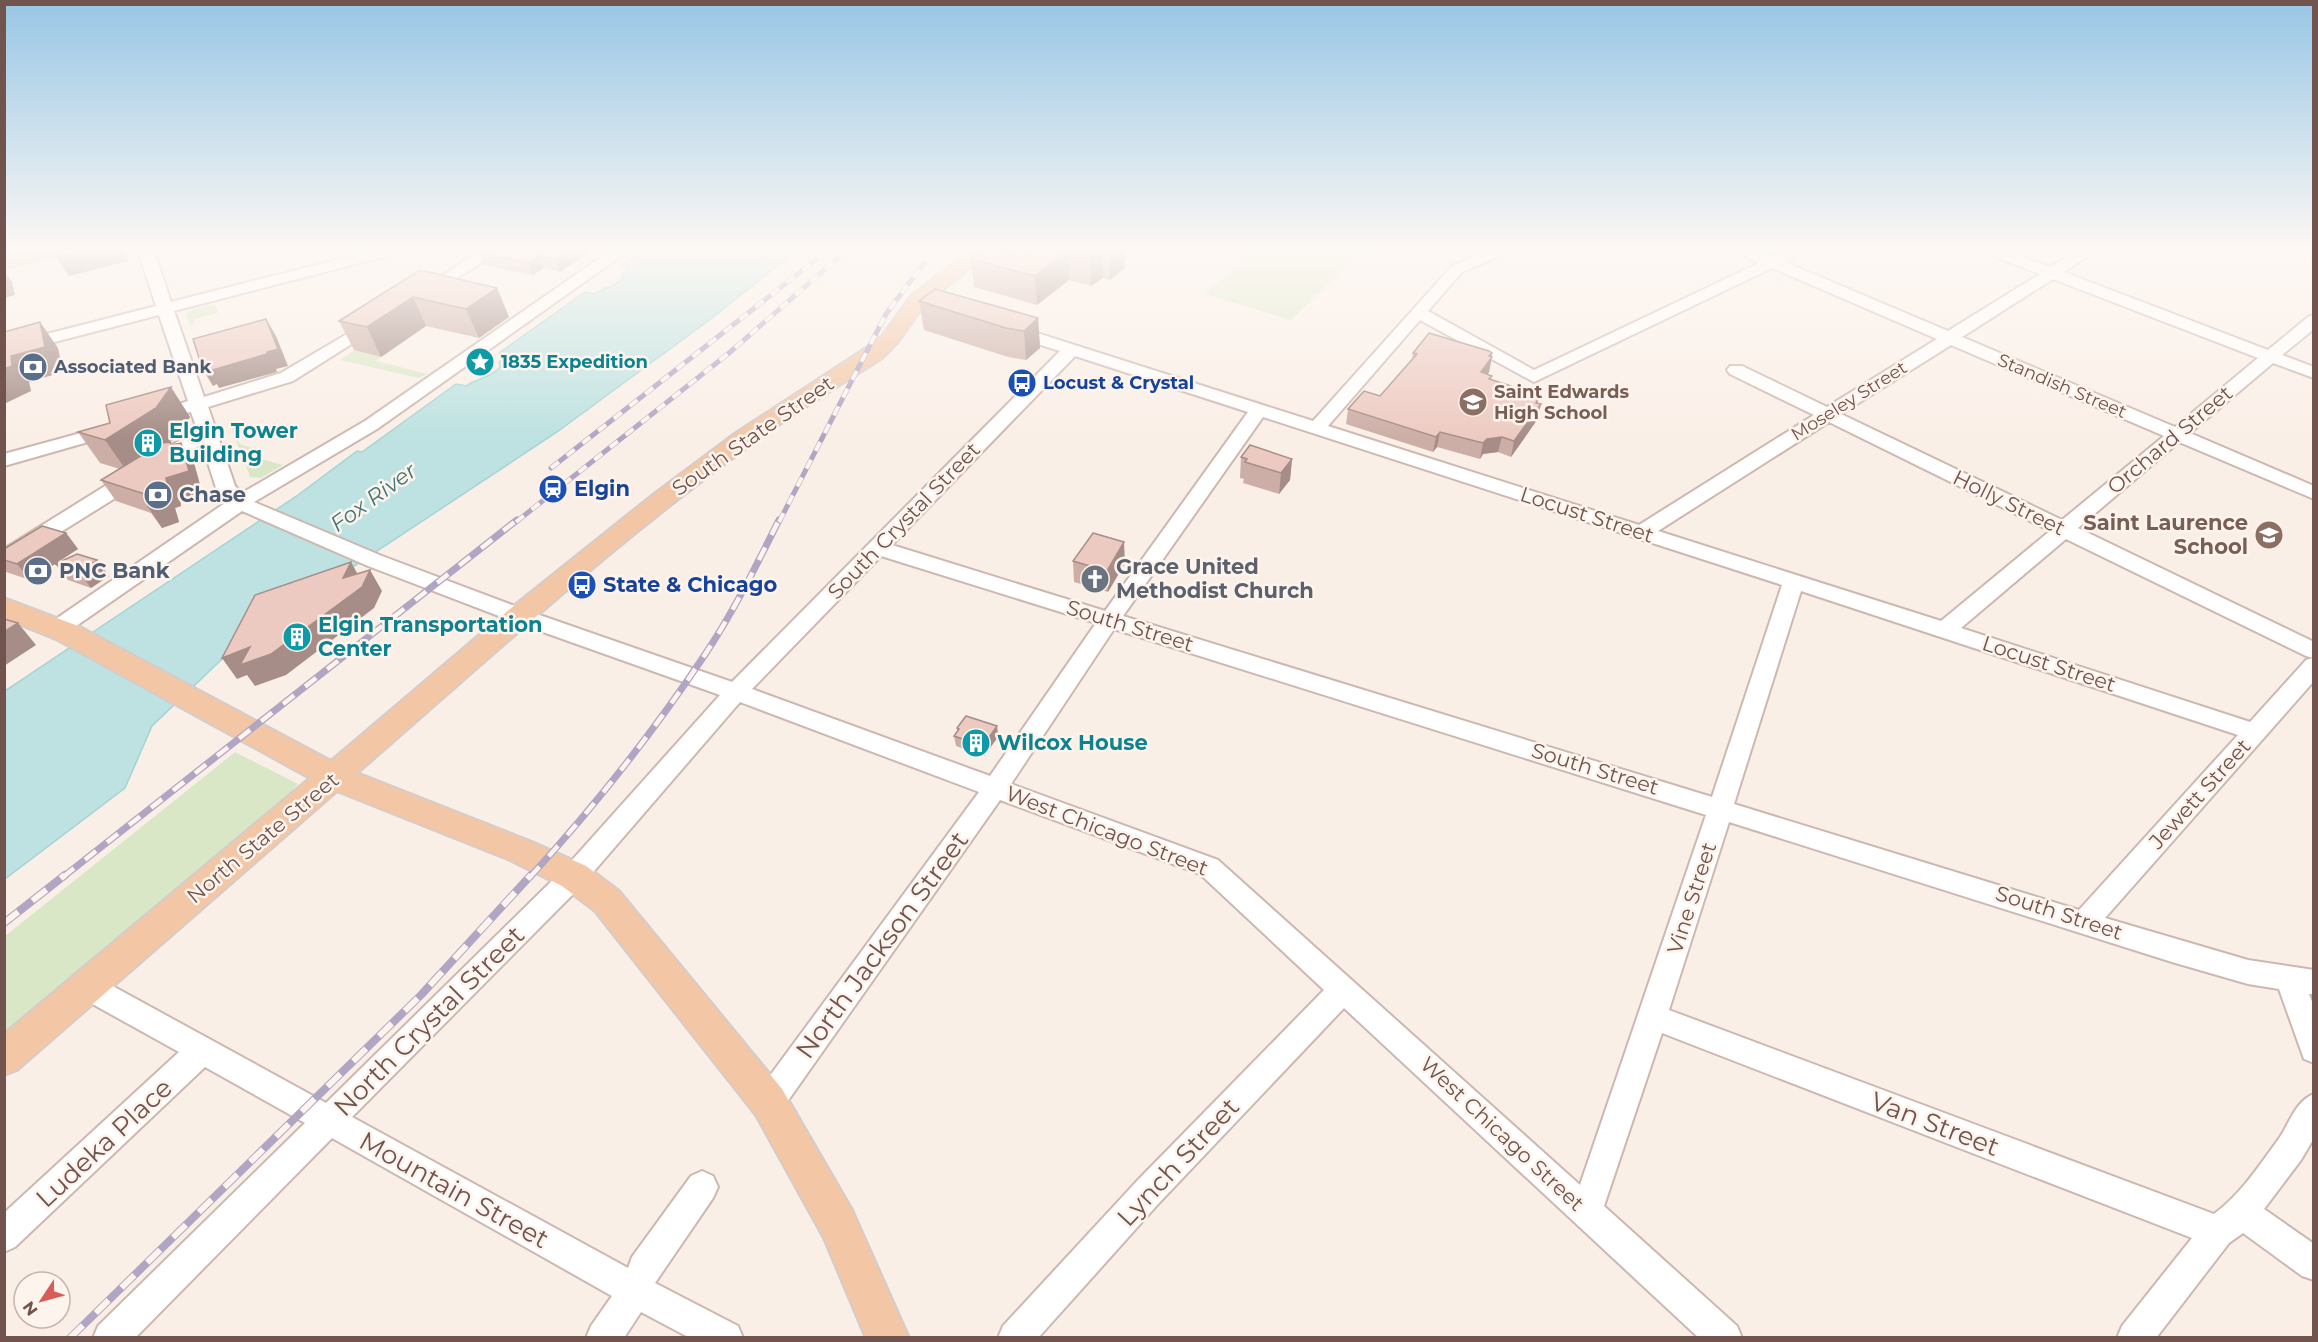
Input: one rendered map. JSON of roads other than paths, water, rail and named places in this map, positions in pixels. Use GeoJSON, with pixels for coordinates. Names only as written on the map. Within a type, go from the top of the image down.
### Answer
{"type":"FeatureCollection","features":[{"type":"Feature","properties":{"kind":"main road","name":"South State Street"},"geometry":{"type":"LineString","coordinates":[[519,616],[701,469],[874,353],[917,314]]}},
{"type":"Feature","properties":{"kind":"main road"},"geometry":{"type":"LineString","coordinates":[[4,607],[63,631],[335,777],[522,851],[574,876],[607,901],[769,1102],[838,1224],[888,1338]]}},
{"type":"Feature","properties":{"kind":"main road","name":"North State Street"},"geometry":{"type":"LineString","coordinates":[[4,1058],[335,777],[519,616]]}},
{"type":"Feature","properties":{"kind":"street"},"geometry":{"type":"LineString","coordinates":[[4,350],[147,314]]}},
{"type":"Feature","properties":{"kind":"street"},"geometry":{"type":"LineString","coordinates":[[167,314],[226,488],[247,506]]}},
{"type":"Feature","properties":{"kind":"street"},"geometry":{"type":"LineString","coordinates":[[63,631],[371,425],[530,314]]}},
{"type":"Feature","properties":{"kind":"street"},"geometry":{"type":"LineString","coordinates":[[1316,428],[1418,314]]}},
{"type":"Feature","properties":{"kind":"street"},"geometry":{"type":"LineString","coordinates":[[1420,314],[1534,377],[1667,314]]}},
{"type":"Feature","properties":{"kind":"street","name":"Standish Street"},"geometry":{"type":"LineString","coordinates":[[1892,314],[2313,493]]}},
{"type":"Feature","properties":{"kind":"street","name":"Moseley Street"},"geometry":{"type":"LineString","coordinates":[[1642,532],[1988,314]]}},
{"type":"Feature","properties":{"kind":"street"},"geometry":{"type":"LineString","coordinates":[[2158,314],[2313,373]]}},
{"type":"Feature","properties":{"kind":"street"},"geometry":{"type":"LineString","coordinates":[[167,413],[287,377],[386,317]]}},
{"type":"Feature","properties":{"kind":"street","name":"Orchard Street"},"geometry":{"type":"LineString","coordinates":[[1944,630],[2313,320]]}},
{"type":"Feature","properties":{"kind":"street","name":"Locust Street"},"geometry":{"type":"LineString","coordinates":[[1001,327],[1794,581],[2255,732]]}},
{"type":"Feature","properties":{"kind":"street","name":"South Crystal Street"},"geometry":{"type":"LineString","coordinates":[[736,693],[1072,350]]}},
{"type":"Feature","properties":{"kind":"street","name":"Holly Street"},"geometry":{"type":"LineString","coordinates":[[1736,370],[2313,651]]}},
{"type":"Feature","properties":{"kind":"street","name":"North Jackson Street"},"geometry":{"type":"LineString","coordinates":[[769,1102],[995,788],[1110,619],[1259,410]]}},
{"type":"Feature","properties":{"kind":"street"},"geometry":{"type":"LineString","coordinates":[[4,460],[124,426]]}},
{"type":"Feature","properties":{"kind":"street"},"geometry":{"type":"LineString","coordinates":[[4,558],[178,449],[207,434]]}},
{"type":"Feature","properties":{"kind":"street","name":"West Chicago Street"},"geometry":{"type":"LineString","coordinates":[[247,506],[375,561],[519,616],[736,693],[1209,867],[1725,1338]]}},
{"type":"Feature","properties":{"kind":"street","name":"South Street"},"geometry":{"type":"LineString","coordinates":[[878,548],[2248,972],[2302,980]]}},
{"type":"Feature","properties":{"kind":"street","name":"Vine Street"},"geometry":{"type":"LineString","coordinates":[[1586,1213],[1653,1017],[1794,581]]}},
{"type":"Feature","properties":{"kind":"street","name":"Jewett Street"},"geometry":{"type":"LineString","coordinates":[[2086,921],[2313,666]]}},
{"type":"Feature","properties":{"kind":"street","name":"North Crystal Street"},"geometry":{"type":"LineString","coordinates":[[110,1338],[574,876],[736,693]]}},
{"type":"Feature","properties":{"kind":"street"},"geometry":{"type":"LineString","coordinates":[[2302,980],[2313,1050]]}},
{"type":"Feature","properties":{"kind":"street","name":"Mountain Street"},"geometry":{"type":"LineString","coordinates":[[88,987],[636,1291],[726,1338]]}},
{"type":"Feature","properties":{"kind":"street","name":"Lynch Street"},"geometry":{"type":"LineString","coordinates":[[1015,1338],[1148,1192],[1344,988]]}},
{"type":"Feature","properties":{"kind":"street","name":"Van Street"},"geometry":{"type":"LineString","coordinates":[[1653,1017],[2230,1222],[2313,1264]]}},
{"type":"Feature","properties":{"kind":"street","name":"Ludeka Place"},"geometry":{"type":"LineString","coordinates":[[4,1236],[203,1049]]}},
{"type":"Feature","properties":{"kind":"street"},"geometry":{"type":"LineString","coordinates":[[2134,1338],[2290,1149],[2313,1108]]}},
{"type":"Feature","properties":{"kind":"street"},"geometry":{"type":"LineString","coordinates":[[603,1338],[636,1291],[644,1269],[702,1187]]}},
{"type":"Feature","properties":{"kind":"water","name":"Fox River"},"geometry":{"type":"Polygon","coordinates":[[[555,314],[717,314],[557,432],[241,641],[152,726],[125,788],[5,879],[5,691],[298,495],[357,451],[362,452],[456,384],[466,386],[492,373],[500,367],[499,362],[508,356],[499,353],[555,314]]]}},
{"type":"Feature","properties":{"kind":"railway"},"geometry":{"type":"LineString","coordinates":[[551,468],[747,314]]}},
{"type":"Feature","properties":{"kind":"railway"},"geometry":{"type":"LineString","coordinates":[[516,522],[729,353],[774,314]]}},
{"type":"Feature","properties":{"kind":"railway"},"geometry":{"type":"LineString","coordinates":[[779,522],[886,314]]}},
{"type":"Feature","properties":{"kind":"railway"},"geometry":{"type":"LineString","coordinates":[[63,877],[517,520]]}},
{"type":"Feature","properties":{"kind":"railway"},"geometry":{"type":"LineString","coordinates":[[530,877],[621,770],[664,714],[725,623],[779,520]]}},
{"type":"Feature","properties":{"kind":"railway"},"geometry":{"type":"LineString","coordinates":[[4,923],[65,875]]}},
{"type":"Feature","properties":{"kind":"railway"},"geometry":{"type":"LineString","coordinates":[[70,1338],[421,995],[531,875]]}},
{"type":"Feature","properties":{"kind":"place","name":"1835 Expedition"},"geometry":{"type":"Point","coordinates":[480,362]}},
{"type":"Feature","properties":{"kind":"place","name":"Associated Bank"},"geometry":{"type":"Point","coordinates":[33,367]}},
{"type":"Feature","properties":{"kind":"place","name":"Locust & Crystal"},"geometry":{"type":"Point","coordinates":[1022,383]}},
{"type":"Feature","properties":{"kind":"place","name":"Saint Edwards High School"},"geometry":{"type":"Point","coordinates":[1473,402]}},
{"type":"Feature","properties":{"kind":"place","name":"Elgin Tower Building"},"geometry":{"type":"Point","coordinates":[148,443]}},
{"type":"Feature","properties":{"kind":"place","name":"Elgin"},"geometry":{"type":"Point","coordinates":[553,489]}},
{"type":"Feature","properties":{"kind":"place","name":"Chase"},"geometry":{"type":"Point","coordinates":[158,495]}},
{"type":"Feature","properties":{"kind":"place","name":"Saint Laurence School"},"geometry":{"type":"Point","coordinates":[2269,535]}},
{"type":"Feature","properties":{"kind":"place","name":"PNC Bank"},"geometry":{"type":"Point","coordinates":[38,571]}},
{"type":"Feature","properties":{"kind":"place","name":"Grace United Methodist Church"},"geometry":{"type":"Point","coordinates":[1095,579]}},
{"type":"Feature","properties":{"kind":"place","name":"State & Chicago"},"geometry":{"type":"Point","coordinates":[582,585]}},
{"type":"Feature","properties":{"kind":"place","name":"Elgin Transportation Center"},"geometry":{"type":"Point","coordinates":[297,637]}},
{"type":"Feature","properties":{"kind":"place","name":"Wilcox House"},"geometry":{"type":"Point","coordinates":[976,743]}}]}
